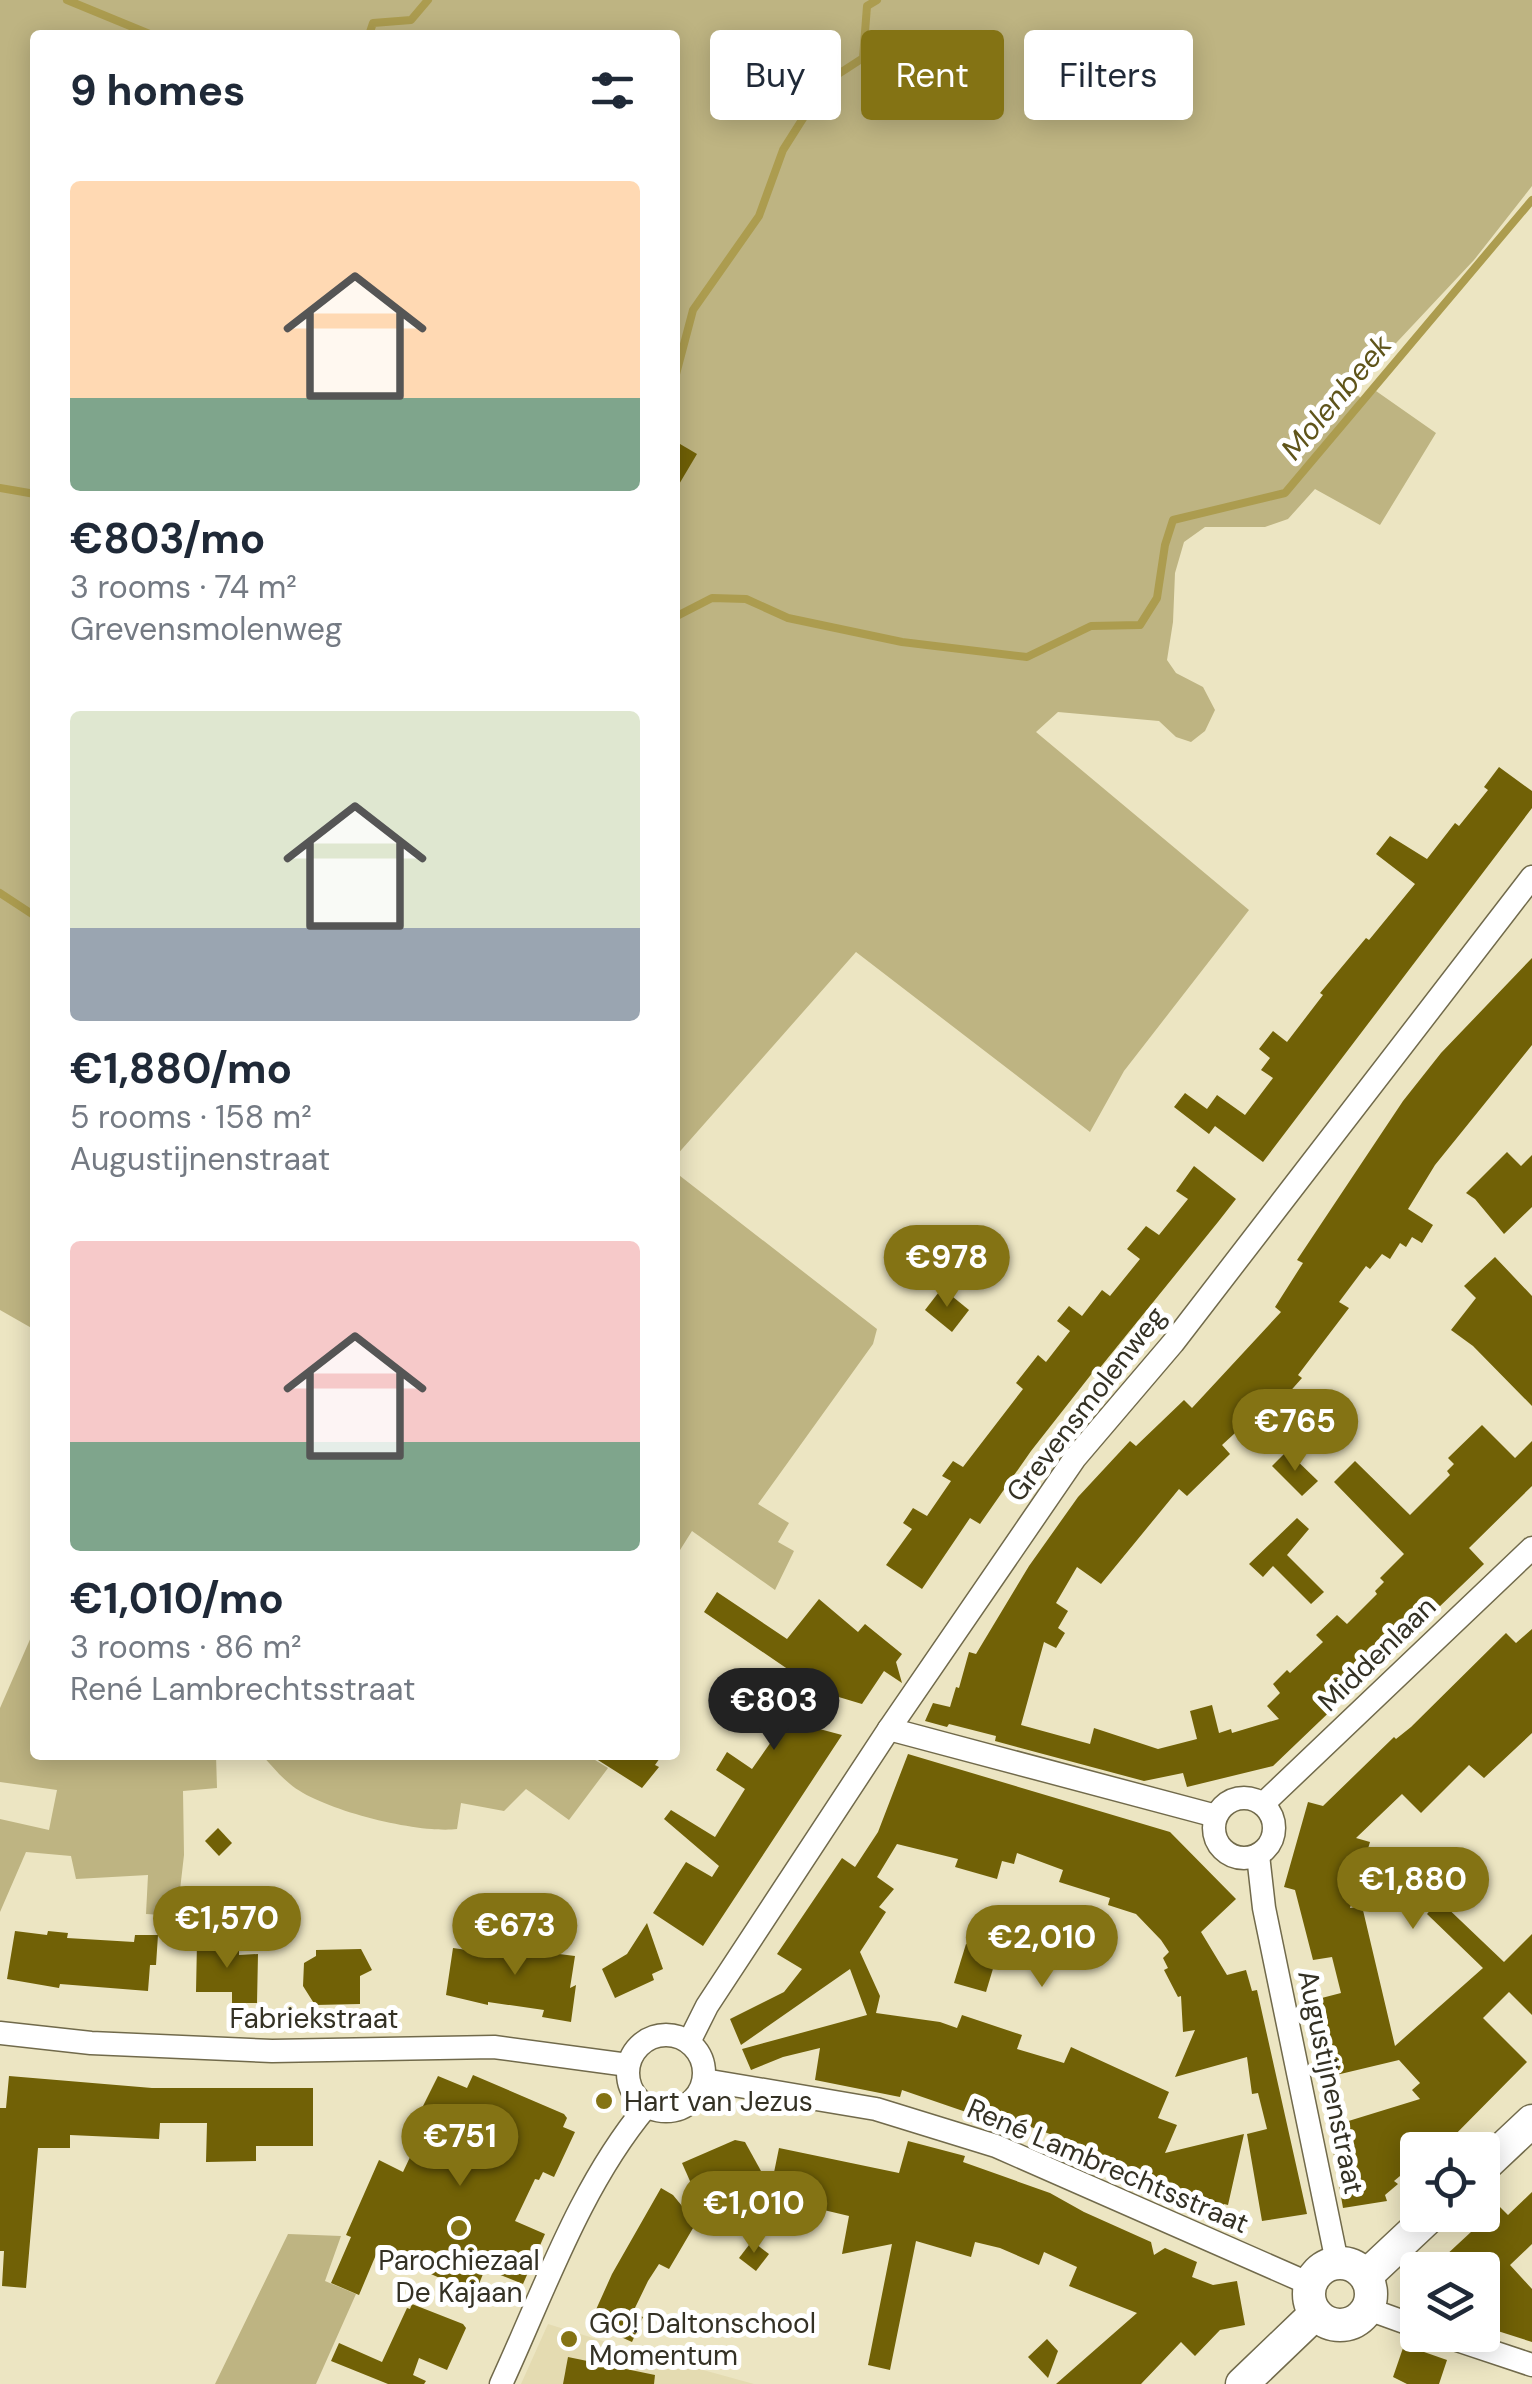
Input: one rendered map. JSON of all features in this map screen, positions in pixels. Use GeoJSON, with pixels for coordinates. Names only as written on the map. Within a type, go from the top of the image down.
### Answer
{"type":"FeatureCollection","features":[{"type":"Feature","properties":{"kind":"street","name":"Grevensmolenweg"},"geometry":{"type":"LineString","coordinates":[[689,2042],[707,2006],[889,1729],[1075,1458],[1196,1312],[1532,877]]}},
{"type":"Feature","properties":{"kind":"street","name":"Middenlaan"},"geometry":{"type":"LineString","coordinates":[[1263,1804],[1532,1548]]}},
{"type":"Feature","properties":{"kind":"street"},"geometry":{"type":"LineString","coordinates":[[889,1729],[1216,1816]]}},
{"type":"Feature","properties":{"kind":"street"},"geometry":{"type":"LineString","coordinates":[[1239,1798],[1263,1804],[1273,1818],[1270,1843],[1258,1855],[1241,1858],[1222,1849],[1216,1838],[1216,1816],[1221,1807],[1239,1798]]}},
{"type":"Feature","properties":{"kind":"street","name":"Augustijnenstraat"},"geometry":{"type":"LineString","coordinates":[[1258,1855],[1264,1908],[1357,2282]]}},
{"type":"Feature","properties":{"kind":"street","name":"Fabriekstraat"},"geometry":{"type":"LineString","coordinates":[[0,2033],[91,2043],[272,2051],[494,2048],[628,2065]]}},
{"type":"Feature","properties":{"kind":"street"},"geometry":{"type":"LineString","coordinates":[[668,2035],[689,2042],[704,2066],[704,2080],[692,2102],[670,2112],[646,2107],[630,2089],[628,2065],[639,2046],[668,2035]]}},
{"type":"Feature","properties":{"kind":"street","name":"René Lambrechtsstraat"},"geometry":{"type":"LineString","coordinates":[[704,2080],[876,2109],[996,2146],[1312,2299]]}},
{"type":"Feature","properties":{"kind":"street"},"geometry":{"type":"LineString","coordinates":[[501,2384],[620,2138],[646,2107]]}},
{"type":"Feature","properties":{"kind":"street"},"geometry":{"type":"LineString","coordinates":[[1500,2151],[1532,2121]]}},
{"type":"Feature","properties":{"kind":"street"},"geometry":{"type":"LineString","coordinates":[[1357,2282],[1412,2232]]}},
{"type":"Feature","properties":{"kind":"street"},"geometry":{"type":"LineString","coordinates":[[1242,2384],[1312,2299],[1319,2270],[1357,2282],[1400,2314]]}},
{"type":"Feature","properties":{"kind":"street"},"geometry":{"type":"LineString","coordinates":[[1312,2299],[1336,2325],[1347,2324],[1362,2316],[1357,2282]]}},
{"type":"Feature","properties":{"kind":"street"},"geometry":{"type":"LineString","coordinates":[[1493,2352],[1532,2365]]}},
{"type":"Feature","properties":{"kind":"shaded area"},"geometry":{"type":"Polygon","coordinates":[[[0,0],[1532,0],[1532,186],[1474,260],[1352,390],[1364,401],[1376,391],[1436,433],[1380,525],[1315,489],[1288,519],[1265,527],[1205,527],[1184,542],[1175,573],[1167,660],[1176,673],[1203,687],[1215,710],[1205,731],[1191,742],[1176,737],[1159,721],[1058,712],[1036,732],[1249,910],[1124,1071],[1090,1132],[856,952],[680,1151],[680,30],[30,30],[30,1327],[0,1310],[0,0]]]}},
{"type":"Feature","properties":{"kind":"shaded area"},"geometry":{"type":"Polygon","coordinates":[[[680,1176],[877,1329],[873,1344],[758,1504],[789,1523],[778,1542],[794,1551],[775,1590],[692,1531],[680,1550],[680,1176]]]}},
{"type":"Feature","properties":{"kind":"shaded area"},"geometry":{"type":"Polygon","coordinates":[[[30,1639],[30,1760],[216,1760],[217,1788],[183,1791],[184,1855],[177,1916],[146,1914],[148,1875],[76,1879],[71,1856],[26,1852],[0,1912],[0,1819],[49,1830],[57,1790],[0,1782],[0,1708],[30,1639]]]}},
{"type":"Feature","properties":{"kind":"shaded area"},"geometry":{"type":"Polygon","coordinates":[[[266,1760],[595,1760],[608,1768],[569,1820],[526,1789],[504,1811],[461,1803],[457,1829],[440,1830],[395,1824],[323,1803],[279,1774],[266,1760]]]}},
{"type":"Feature","properties":{"kind":"shaded area"},"geometry":{"type":"Polygon","coordinates":[[[288,2234],[341,2236],[325,2281],[356,2294],[316,2384],[215,2384],[288,2234]]]}},
{"type":"Feature","properties":{"kind":"shaded area","name":"GO! Daltonschool Momentum"},"geometry":{"type":"Polygon","coordinates":[[[548,2324],[645,2354],[754,2384],[521,2384],[548,2324]]]}},
{"type":"Feature","properties":{"kind":"building"},"geometry":{"type":"Polygon","coordinates":[[[680,444],[697,454],[680,483],[680,444]]]}},
{"type":"Feature","properties":{"kind":"building"},"geometry":{"type":"Polygon","coordinates":[[[1499,767],[1532,791],[1532,808],[1263,1162],[1215,1126],[1209,1134],[1174,1107],[1185,1093],[1207,1109],[1217,1095],[1245,1115],[1273,1078],[1261,1070],[1270,1058],[1259,1049],[1273,1031],[1287,1042],[1323,995],[1320,993],[1415,884],[1376,854],[1390,836],[1427,859],[1488,790],[1484,787],[1499,767]]]}},
{"type":"Feature","properties":{"kind":"building"},"geometry":{"type":"Polygon","coordinates":[[[1532,958],[1532,1045],[1435,1165],[1408,1209],[1433,1225],[1422,1243],[1412,1237],[1406,1247],[1400,1243],[1390,1259],[1382,1254],[1370,1269],[1366,1266],[1339,1302],[1349,1308],[1298,1375],[1302,1378],[1269,1415],[1266,1412],[1253,1426],[1247,1422],[1222,1445],[1230,1454],[1187,1496],[1179,1489],[1101,1584],[1077,1567],[1056,1603],[1068,1611],[1058,1628],[1065,1633],[1056,1648],[1044,1642],[1021,1725],[1090,1744],[1094,1728],[1158,1749],[1197,1739],[1190,1711],[1212,1705],[1219,1733],[1279,1719],[1267,1706],[1280,1693],[1273,1684],[1323,1642],[1316,1635],[1337,1615],[1347,1624],[1377,1594],[1375,1591],[1384,1582],[1380,1578],[1404,1554],[1334,1482],[1355,1461],[1410,1515],[1450,1475],[1447,1471],[1454,1464],[1448,1458],[1482,1425],[1515,1458],[1532,1441],[1532,1486],[1469,1548],[1484,1564],[1273,1766],[1187,1787],[1183,1773],[1144,1781],[995,1741],[996,1736],[925,1721],[933,1703],[950,1707],[969,1652],[976,1654],[1029,1566],[1078,1497],[1130,1441],[1136,1446],[1184,1400],[1192,1408],[1281,1312],[1275,1307],[1303,1263],[1297,1260],[1403,1101],[1441,1053],[1532,958]]]}},
{"type":"Feature","properties":{"kind":"building"},"geometry":{"type":"Polygon","coordinates":[[[1507,1152],[1521,1166],[1532,1155],[1532,1207],[1504,1234],[1466,1193],[1507,1152]]]}},
{"type":"Feature","properties":{"kind":"building"},"geometry":{"type":"Polygon","coordinates":[[[1194,1166],[1236,1199],[1097,1367],[980,1524],[970,1518],[922,1589],[886,1565],[912,1529],[903,1523],[913,1508],[927,1516],[951,1481],[942,1476],[953,1461],[963,1467],[1023,1389],[1016,1383],[1038,1355],[1046,1362],[1070,1331],[1057,1321],[1069,1306],[1082,1316],[1102,1290],[1110,1296],[1140,1259],[1127,1249],[1146,1226],[1159,1235],[1188,1199],[1176,1191],[1194,1166]]]}},
{"type":"Feature","properties":{"kind":"building"},"geometry":{"type":"Polygon","coordinates":[[[1495,1257],[1532,1296],[1532,1406],[1473,1346],[1451,1330],[1476,1298],[1464,1286],[1495,1257]]]}},
{"type":"Feature","properties":{"kind":"building"},"geometry":{"type":"Polygon","coordinates":[[[942,1288],[969,1310],[952,1332],[925,1310],[942,1288]]]}},
{"type":"Feature","properties":{"kind":"building"},"geometry":{"type":"Polygon","coordinates":[[[1287,1451],[1318,1481],[1302,1496],[1272,1466],[1287,1451]]]}},
{"type":"Feature","properties":{"kind":"building"},"geometry":{"type":"Polygon","coordinates":[[[1297,1518],[1309,1529],[1287,1555],[1324,1592],[1311,1604],[1273,1566],[1263,1577],[1249,1564],[1297,1518]]]}},
{"type":"Feature","properties":{"kind":"building"},"geometry":{"type":"Polygon","coordinates":[[[717,1592],[787,1639],[819,1599],[858,1632],[865,1624],[902,1654],[896,1662],[902,1683],[884,1671],[862,1704],[822,1692],[812,1727],[842,1735],[703,1946],[653,1913],[686,1862],[712,1877],[719,1866],[664,1819],[671,1810],[715,1837],[745,1789],[716,1770],[727,1752],[752,1769],[778,1732],[764,1723],[792,1672],[704,1612],[717,1592]]]}},
{"type":"Feature","properties":{"kind":"building"},"geometry":{"type":"Polygon","coordinates":[[[1532,1629],[1532,1733],[1484,1778],[1469,1765],[1421,1813],[1402,1794],[1356,1838],[1370,1842],[1350,1908],[1362,1906],[1395,2046],[1483,1968],[1427,1914],[1439,1900],[1504,1962],[1532,1934],[1532,2015],[1509,1992],[1483,2018],[1527,2062],[1458,2132],[1400,2132],[1400,2176],[1394,2181],[1398,2184],[1385,2195],[1387,2201],[1343,2208],[1329,2127],[1420,2099],[1412,2090],[1420,2083],[1399,2060],[1332,2076],[1314,2000],[1341,1993],[1332,1957],[1313,1960],[1295,1890],[1284,1887],[1308,1802],[1323,1806],[1394,1737],[1411,1727],[1506,1633],[1516,1643],[1532,1629]]]}},
{"type":"Feature","properties":{"kind":"building"},"geometry":{"type":"Polygon","coordinates":[[[908,1754],[1170,1832],[1236,1899],[1201,1932],[1227,1975],[1246,1970],[1252,1991],[1257,1990],[1307,2214],[1262,2221],[1247,2134],[1267,2129],[1258,2093],[1252,2094],[1247,2057],[1175,2077],[1195,2030],[1183,2032],[1181,1996],[1178,1997],[1164,1970],[1168,1968],[1163,1958],[1169,1952],[1161,1940],[1136,1914],[1108,1905],[1110,1898],[1059,1882],[1063,1870],[1017,1853],[1014,1864],[1002,1861],[997,1879],[955,1867],[958,1859],[897,1844],[877,1877],[894,1889],[879,1907],[886,1912],[860,1952],[880,1996],[876,2013],[957,2028],[962,2015],[1022,2035],[1017,2049],[1064,2063],[1071,2047],[1169,2092],[1158,2118],[1177,2125],[1165,2153],[1244,2134],[1228,2205],[1224,2204],[1222,2211],[1180,2201],[1102,2169],[1104,2163],[1056,2142],[1058,2137],[969,2104],[966,2112],[902,2090],[900,2097],[815,2080],[820,2048],[751,2070],[742,2049],[867,2015],[850,1969],[741,2045],[730,2019],[784,1992],[802,1969],[777,1954],[842,1858],[855,1867],[878,1832],[908,1754]]]}},
{"type":"Feature","properties":{"kind":"building"},"geometry":{"type":"Polygon","coordinates":[[[598,1760],[658,1760],[655,1765],[659,1767],[642,1788],[598,1760]]]}},
{"type":"Feature","properties":{"kind":"building"},"geometry":{"type":"Polygon","coordinates":[[[218,1828],[232,1843],[219,1856],[205,1841],[218,1828]]]}},
{"type":"Feature","properties":{"kind":"building"},"geometry":{"type":"Polygon","coordinates":[[[647,1923],[663,1969],[652,1974],[654,1980],[615,1998],[602,1969],[627,1954],[647,1923]]]}},
{"type":"Feature","properties":{"kind":"building"},"geometry":{"type":"Polygon","coordinates":[[[15,1931],[47,1935],[48,1931],[68,1933],[67,1938],[134,1942],[135,1935],[158,1935],[156,1965],[150,1965],[148,1991],[60,1984],[59,1988],[7,1979],[15,1931]]]}},
{"type":"Feature","properties":{"kind":"building"},"geometry":{"type":"Polygon","coordinates":[[[528,1941],[560,1946],[559,1954],[575,1956],[570,1988],[576,1985],[571,2022],[542,2017],[544,2010],[488,2005],[446,1995],[453,1948],[481,1952],[483,1942],[526,1949],[528,1941]]]}},
{"type":"Feature","properties":{"kind":"building"},"geometry":{"type":"Polygon","coordinates":[[[197,1942],[239,1942],[239,1955],[258,1954],[257,2003],[232,2003],[232,1992],[196,1992],[197,1942]]]}},
{"type":"Feature","properties":{"kind":"building"},"geometry":{"type":"Polygon","coordinates":[[[966,1944],[998,1952],[986,1992],[954,1983],[966,1944]]]}},
{"type":"Feature","properties":{"kind":"building"},"geometry":{"type":"Polygon","coordinates":[[[361,1949],[372,1970],[360,1976],[360,2004],[315,2005],[303,1986],[304,1963],[316,1956],[316,1950],[361,1949]]]}},
{"type":"Feature","properties":{"kind":"building"},"geometry":{"type":"Polygon","coordinates":[[[473,2075],[564,2114],[567,2118],[563,2127],[575,2132],[554,2177],[543,2172],[539,2180],[535,2179],[515,2221],[545,2234],[523,2284],[485,2269],[475,2294],[378,2250],[359,2295],[331,2283],[351,2237],[346,2235],[379,2160],[403,2172],[429,2117],[420,2112],[438,2076],[467,2088],[473,2075]]]}},
{"type":"Feature","properties":{"kind":"building"},"geometry":{"type":"Polygon","coordinates":[[[9,2076],[152,2088],[313,2088],[313,2146],[256,2146],[256,2161],[206,2162],[207,2123],[160,2123],[159,2139],[70,2135],[70,2148],[38,2148],[26,2288],[2,2286],[0,2108],[6,2108],[9,2076]]]}},
{"type":"Feature","properties":{"kind":"building"},"geometry":{"type":"Polygon","coordinates":[[[735,2140],[745,2142],[761,2171],[697,2197],[682,2163],[735,2140]]]}},
{"type":"Feature","properties":{"kind":"building"},"geometry":{"type":"Polygon","coordinates":[[[908,2141],[965,2156],[963,2162],[1050,2193],[1151,2242],[1154,2255],[1165,2248],[1197,2262],[1192,2277],[1213,2285],[1237,2281],[1245,2325],[1220,2330],[1195,2356],[1181,2342],[1141,2384],[1056,2384],[1137,2313],[1069,2286],[1077,2267],[1044,2252],[1039,2265],[975,2242],[971,2257],[916,2241],[890,2370],[868,2365],[892,2244],[842,2254],[849,2216],[769,2197],[779,2148],[899,2173],[908,2141]]]}},
{"type":"Feature","properties":{"kind":"building"},"geometry":{"type":"Polygon","coordinates":[[[661,2188],[673,2195],[696,2223],[669,2269],[659,2264],[648,2281],[633,2312],[643,2317],[632,2342],[590,2323],[612,2274],[661,2188]]]}},
{"type":"Feature","properties":{"kind":"building"},"geometry":{"type":"Polygon","coordinates":[[[1532,2192],[1532,2244],[1510,2265],[1532,2289],[1532,2342],[1500,2332],[1500,2252],[1449,2252],[1471,2232],[1500,2232],[1500,2207],[1508,2215],[1532,2192]]]}},
{"type":"Feature","properties":{"kind":"building"},"geometry":{"type":"Polygon","coordinates":[[[752,2241],[769,2254],[756,2271],[739,2258],[752,2241]]]}},
{"type":"Feature","properties":{"kind":"building"},"geometry":{"type":"Polygon","coordinates":[[[412,2304],[466,2328],[447,2370],[419,2358],[413,2375],[426,2381],[424,2384],[388,2384],[331,2361],[339,2343],[382,2362],[412,2304]]]}},
{"type":"Feature","properties":{"kind":"building"},"geometry":{"type":"Polygon","coordinates":[[[1047,2339],[1058,2351],[1048,2378],[1028,2357],[1047,2339]]]}},
{"type":"Feature","properties":{"kind":"building"},"geometry":{"type":"Polygon","coordinates":[[[1402,2352],[1424,2352],[1447,2360],[1439,2384],[1407,2384],[1393,2377],[1402,2352]]]}},
{"type":"Feature","properties":{"kind":"building"},"geometry":{"type":"Polygon","coordinates":[[[568,2357],[655,2375],[654,2384],[563,2384],[568,2357]]]}},
{"type":"Feature","properties":{"kind":"waterway"},"geometry":{"type":"LineString","coordinates":[[67,0],[140,30]]}},
{"type":"Feature","properties":{"kind":"waterway"},"geometry":{"type":"LineString","coordinates":[[371,30],[373,23],[411,20],[428,0]]}},
{"type":"Feature","properties":{"kind":"waterway"},"geometry":{"type":"LineString","coordinates":[[680,359],[693,310],[759,216],[783,150],[826,82],[863,58],[867,6],[877,0]]}},
{"type":"Feature","properties":{"kind":"waterway","name":"Molenbeek"},"geometry":{"type":"LineString","coordinates":[[680,614],[712,598],[746,599],[788,618],[902,642],[1027,657],[1091,626],[1140,625],[1157,598],[1173,520],[1285,493],[1532,200]]}},
{"type":"Feature","properties":{"kind":"waterway","name":"Molenbeek"},"geometry":{"type":"LineString","coordinates":[[0,488],[30,493]]}},
{"type":"Feature","properties":{"kind":"waterway"},"geometry":{"type":"LineString","coordinates":[[0,893],[30,913]]}},
{"type":"Feature","properties":{"kind":"place","name":"Hart van Jezus"},"geometry":{"type":"Point","coordinates":[604,2101]}},
{"type":"Feature","properties":{"kind":"place","name":"Parochiezaal De Kajaan"},"geometry":{"type":"Point","coordinates":[459,2228]}},
{"type":"Feature","properties":{"kind":"place","name":"GO! Daltonschool Momentum"},"geometry":{"type":"Point","coordinates":[569,2339]}}]}
